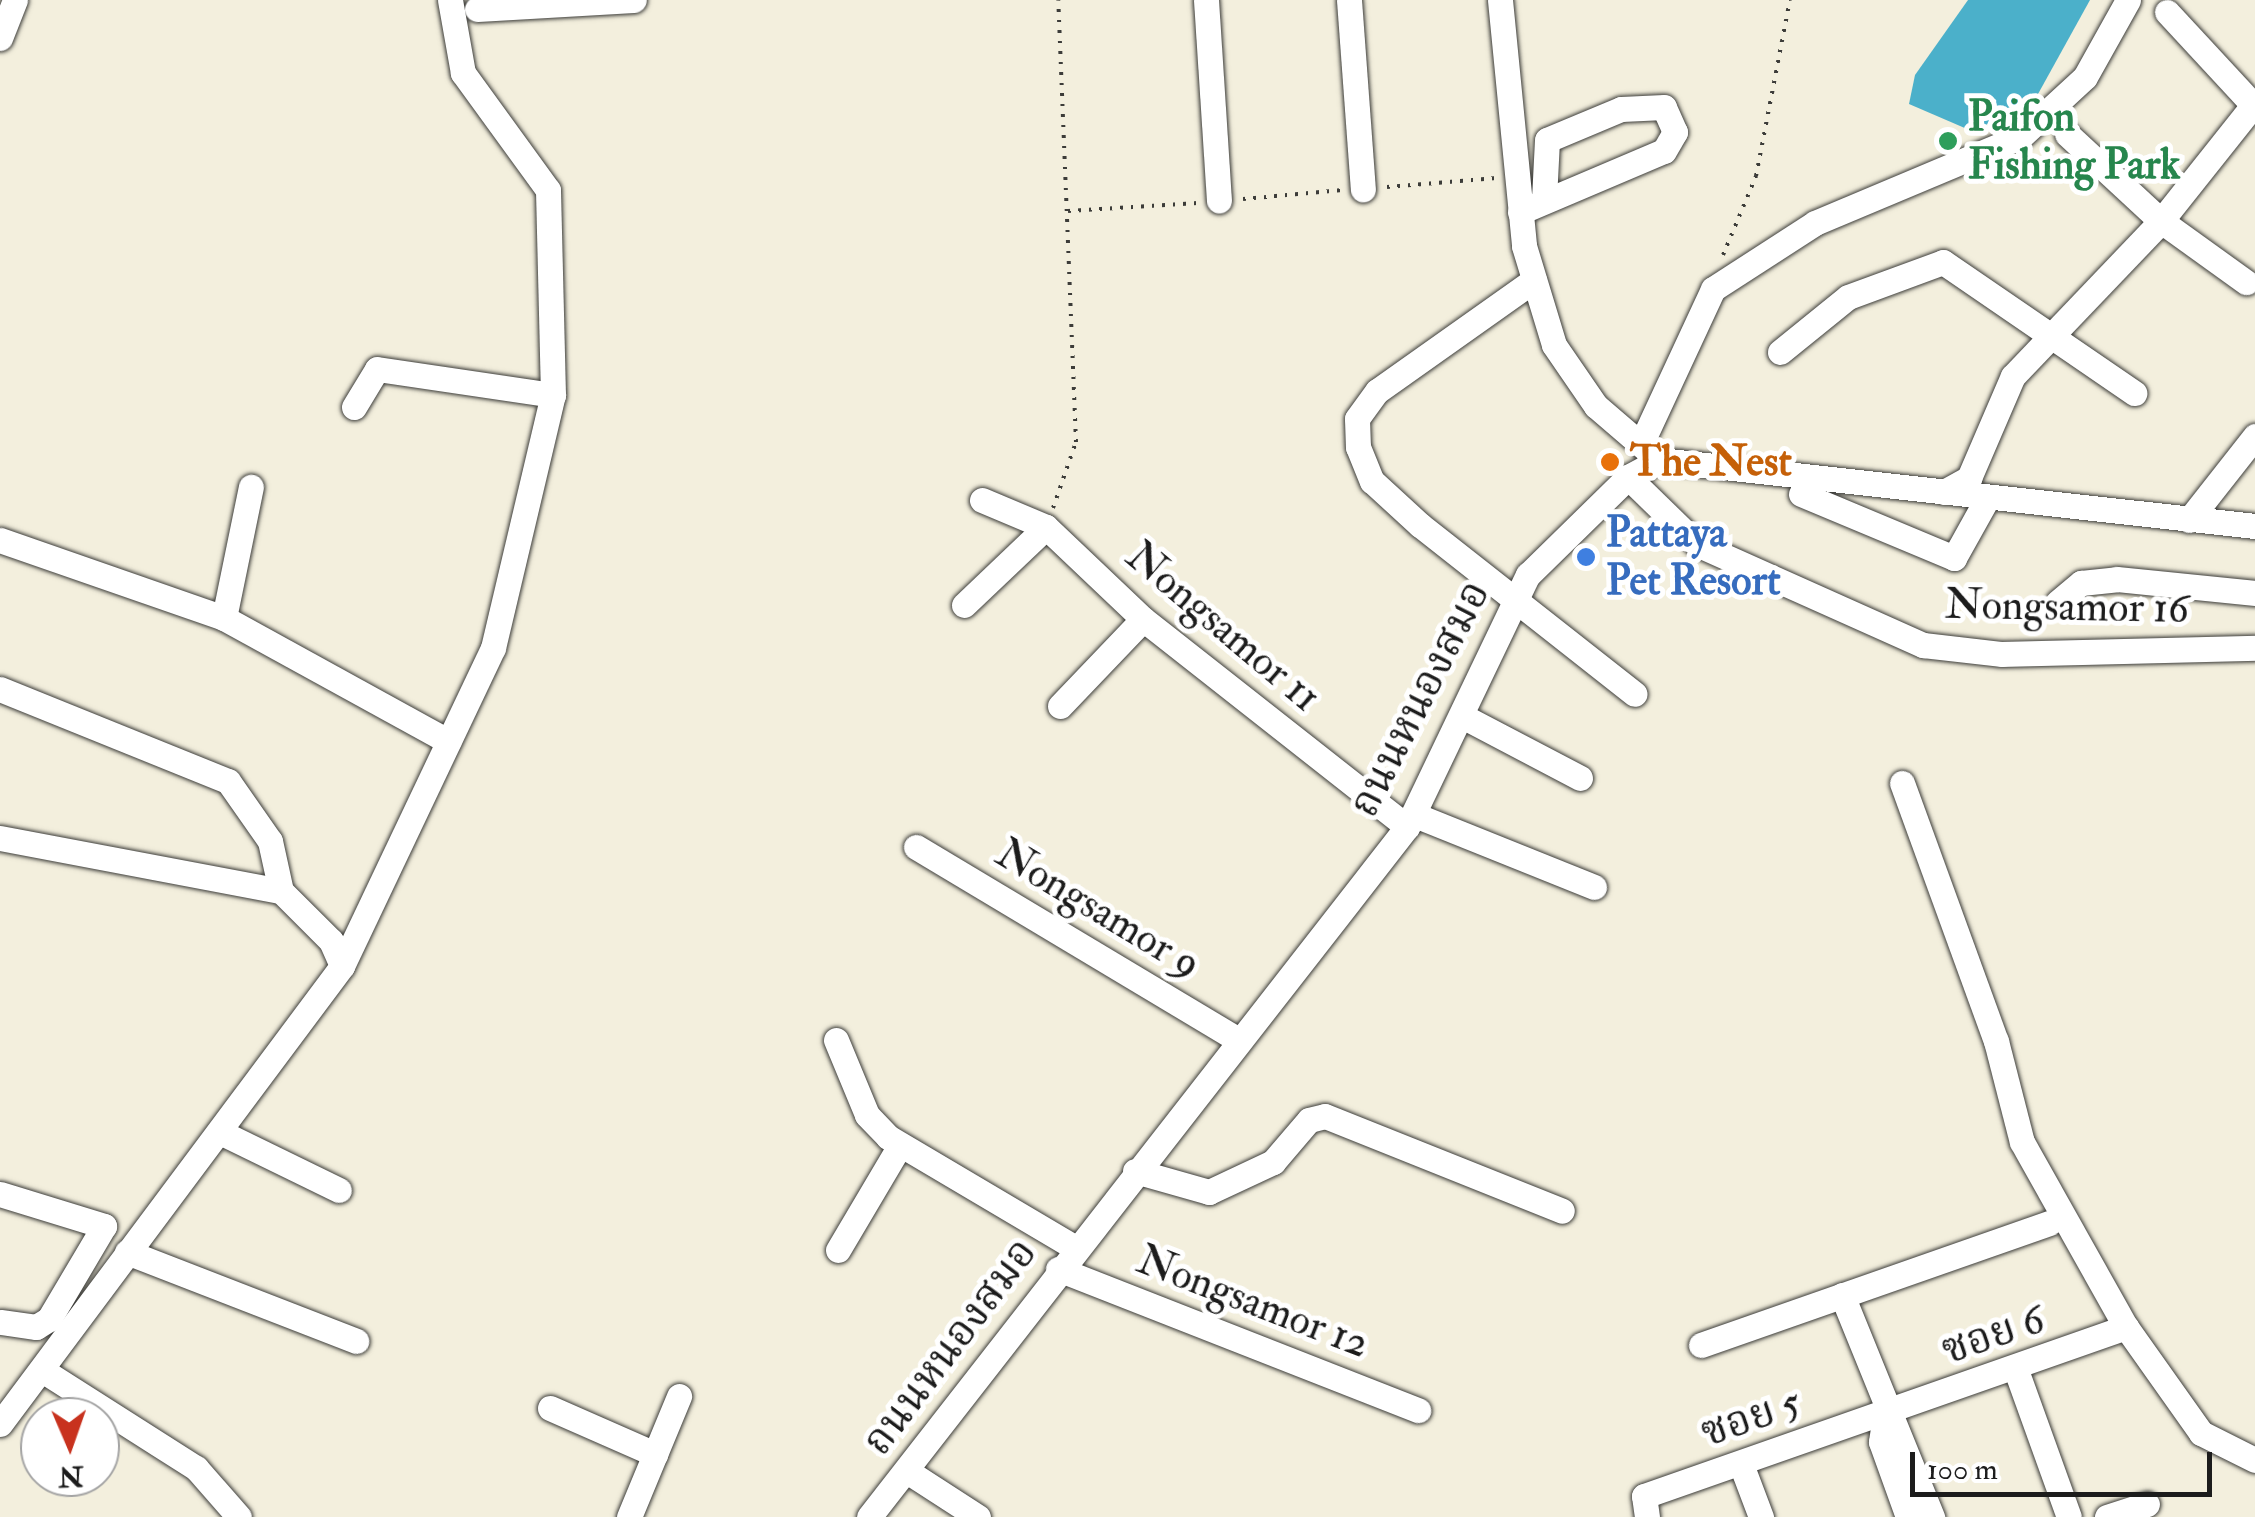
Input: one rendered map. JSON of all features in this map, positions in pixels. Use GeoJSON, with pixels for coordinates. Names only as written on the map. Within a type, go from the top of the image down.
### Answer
{"type":"FeatureCollection","features":[{"type":"Feature","properties":{"kind":"street"},"geometry":{"type":"LineString","coordinates":[[0,38],[15,0]]}},
{"type":"Feature","properties":{"kind":"street"},"geometry":{"type":"LineString","coordinates":[[0,1424],[222,1133],[342,966],[493,648],[553,394],[548,190],[462,73],[450,0]]}},
{"type":"Feature","properties":{"kind":"street"},"geometry":{"type":"LineString","coordinates":[[477,9],[634,0]]}},
{"type":"Feature","properties":{"kind":"street"},"geometry":{"type":"LineString","coordinates":[[1206,0],[1218,202]]}},
{"type":"Feature","properties":{"kind":"street"},"geometry":{"type":"LineString","coordinates":[[1349,0],[1363,189]]}},
{"type":"Feature","properties":{"kind":"street"},"geometry":{"type":"LineString","coordinates":[[1500,0],[1520,212],[1534,280],[1554,345],[1596,406],[1650,452],[1944,492],[2255,526]]}},
{"type":"Feature","properties":{"kind":"street"},"geometry":{"type":"LineString","coordinates":[[1650,452],[1714,289],[1815,223],[2020,137],[2085,77],[2128,0]]}},
{"type":"Feature","properties":{"kind":"street"},"geometry":{"type":"LineString","coordinates":[[1944,492],[1969,478],[2003,393],[2048,333],[2161,221],[2254,105],[2168,12]]}},
{"type":"Feature","properties":{"kind":"street"},"geometry":{"type":"LineString","coordinates":[[1520,212],[1664,151],[1674,121],[1651,102],[1546,140],[1544,200]]}},
{"type":"Feature","properties":{"kind":"street"},"geometry":{"type":"LineString","coordinates":[[2067,134],[2161,221],[2246,282]]}},
{"type":"Feature","properties":{"kind":"street"},"geometry":{"type":"LineString","coordinates":[[1780,352],[1848,297],[1943,262],[2134,392]]}},
{"type":"Feature","properties":{"kind":"street"},"geometry":{"type":"LineString","coordinates":[[1534,280],[1377,390],[1357,419],[1372,481],[1513,603],[1635,694]]}},
{"type":"Feature","properties":{"kind":"street"},"geometry":{"type":"LineString","coordinates":[[354,406],[377,368],[553,394]]}},
{"type":"Feature","properties":{"kind":"street"},"geometry":{"type":"LineString","coordinates":[[2189,520],[2255,436]]}},
{"type":"Feature","properties":{"kind":"street","name":"ถนนหนองสมอ"},"geometry":{"type":"LineString","coordinates":[[869,1517],[910,1474],[1074,1247],[1411,821],[1464,717],[1528,574],[1650,452]]}},
{"type":"Feature","properties":{"kind":"street","name":"Nongsamor 16"},"geometry":{"type":"LineString","coordinates":[[1628,477],[1698,544],[1923,645],[2002,654],[2255,648]]}},
{"type":"Feature","properties":{"kind":"street"},"geometry":{"type":"LineString","coordinates":[[224,618],[250,487]]}},
{"type":"Feature","properties":{"kind":"street"},"geometry":{"type":"LineString","coordinates":[[1801,494],[1954,558],[1988,497]]}},
{"type":"Feature","properties":{"kind":"street","name":"Nongsamor 11"},"geometry":{"type":"LineString","coordinates":[[982,500],[1046,527],[1143,618],[1411,821],[1594,888]]}},
{"type":"Feature","properties":{"kind":"street"},"geometry":{"type":"LineString","coordinates":[[964,605],[1046,527]]}},
{"type":"Feature","properties":{"kind":"street"},"geometry":{"type":"LineString","coordinates":[[0,540],[224,618],[448,741]]}},
{"type":"Feature","properties":{"kind":"street"},"geometry":{"type":"LineString","coordinates":[[2058,602],[2081,583],[2117,579],[2255,593]]}},
{"type":"Feature","properties":{"kind":"street"},"geometry":{"type":"LineString","coordinates":[[1060,706],[1143,618]]}},
{"type":"Feature","properties":{"kind":"street"},"geometry":{"type":"LineString","coordinates":[[0,689],[228,782],[270,841],[281,891],[331,941],[342,966]]}},
{"type":"Feature","properties":{"kind":"street"},"geometry":{"type":"LineString","coordinates":[[1464,717],[1580,778]]}},
{"type":"Feature","properties":{"kind":"street"},"geometry":{"type":"LineString","coordinates":[[1902,782],[1996,1040],[2022,1142],[2126,1327],[2201,1433],[2255,1460]]}},
{"type":"Feature","properties":{"kind":"street"},"geometry":{"type":"LineString","coordinates":[[0,838],[281,891]]}},
{"type":"Feature","properties":{"kind":"street","name":"Nongsamor 9"},"geometry":{"type":"LineString","coordinates":[[916,847],[1239,1040]]}},
{"type":"Feature","properties":{"kind":"street"},"geometry":{"type":"LineString","coordinates":[[836,1040],[866,1115],[900,1145],[1074,1247]]}},
{"type":"Feature","properties":{"kind":"street"},"geometry":{"type":"LineString","coordinates":[[1135,1171],[1209,1192],[1273,1162],[1310,1120],[1325,1116],[1562,1211]]}},
{"type":"Feature","properties":{"kind":"street"},"geometry":{"type":"LineString","coordinates":[[222,1133],[339,1190]]}},
{"type":"Feature","properties":{"kind":"street"},"geometry":{"type":"LineString","coordinates":[[838,1250],[900,1145]]}},
{"type":"Feature","properties":{"kind":"street"},"geometry":{"type":"LineString","coordinates":[[0,1194],[104,1226],[49,1318],[36,1328],[0,1322]]}},
{"type":"Feature","properties":{"kind":"street"},"geometry":{"type":"LineString","coordinates":[[1701,1345],[2049,1223]]}},
{"type":"Feature","properties":{"kind":"street"},"geometry":{"type":"LineString","coordinates":[[128,1252],[356,1342]]}},
{"type":"Feature","properties":{"kind":"street","name":"Nongsamor 12"},"geometry":{"type":"LineString","coordinates":[[1058,1269],[1418,1410]]}},
{"type":"Feature","properties":{"kind":"street"},"geometry":{"type":"LineString","coordinates":[[1842,1295],[1884,1416],[1881,1442],[1908,1517]]}},
{"type":"Feature","properties":{"kind":"street","name":"ซอย 6"},"geometry":{"type":"LineString","coordinates":[[1884,1416],[2126,1327]]}},
{"type":"Feature","properties":{"kind":"street"},"geometry":{"type":"LineString","coordinates":[[42,1370],[196,1468],[239,1517]]}},
{"type":"Feature","properties":{"kind":"street"},"geometry":{"type":"LineString","coordinates":[[2016,1370],[2069,1517]]}},
{"type":"Feature","properties":{"kind":"street"},"geometry":{"type":"LineString","coordinates":[[629,1517],[679,1396]]}},
{"type":"Feature","properties":{"kind":"street"},"geometry":{"type":"LineString","coordinates":[[550,1408],[655,1454]]}},
{"type":"Feature","properties":{"kind":"street"},"geometry":{"type":"LineString","coordinates":[[1884,1416],[1904,1436],[1932,1517]]}},
{"type":"Feature","properties":{"kind":"street","name":"ซอย 5"},"geometry":{"type":"LineString","coordinates":[[1645,1507],[1741,1464],[1884,1416]]}},
{"type":"Feature","properties":{"kind":"street"},"geometry":{"type":"LineString","coordinates":[[1741,1464],[1761,1517]]}},
{"type":"Feature","properties":{"kind":"street"},"geometry":{"type":"LineString","coordinates":[[910,1474],[978,1517]]}},
{"type":"Feature","properties":{"kind":"street"},"geometry":{"type":"LineString","coordinates":[[2108,1517],[2147,1504]]}},
{"type":"Feature","properties":{"kind":"path"},"geometry":{"type":"LineString","coordinates":[[1046,527],[1076,442],[1058,0]]}},
{"type":"Feature","properties":{"kind":"path"},"geometry":{"type":"LineString","coordinates":[[1714,289],[1756,176],[1790,0]]}},
{"type":"Feature","properties":{"kind":"path"},"geometry":{"type":"LineString","coordinates":[[1068,211],[1515,176]]}},
{"type":"Feature","properties":{"kind":"water"},"geometry":{"type":"Polygon","coordinates":[[[1968,0],[2090,0],[2038,94],[1974,132],[1909,104],[1915,75],[1968,0]]]}},
{"type":"Feature","properties":{"kind":"place","name":"Paifon Fishing Park"},"geometry":{"type":"Point","coordinates":[1948,141]}},
{"type":"Feature","properties":{"kind":"place","name":"The Nest"},"geometry":{"type":"Point","coordinates":[1610,462]}},
{"type":"Feature","properties":{"kind":"place","name":"Pattaya Pet Resort"},"geometry":{"type":"Point","coordinates":[1586,557]}}]}
